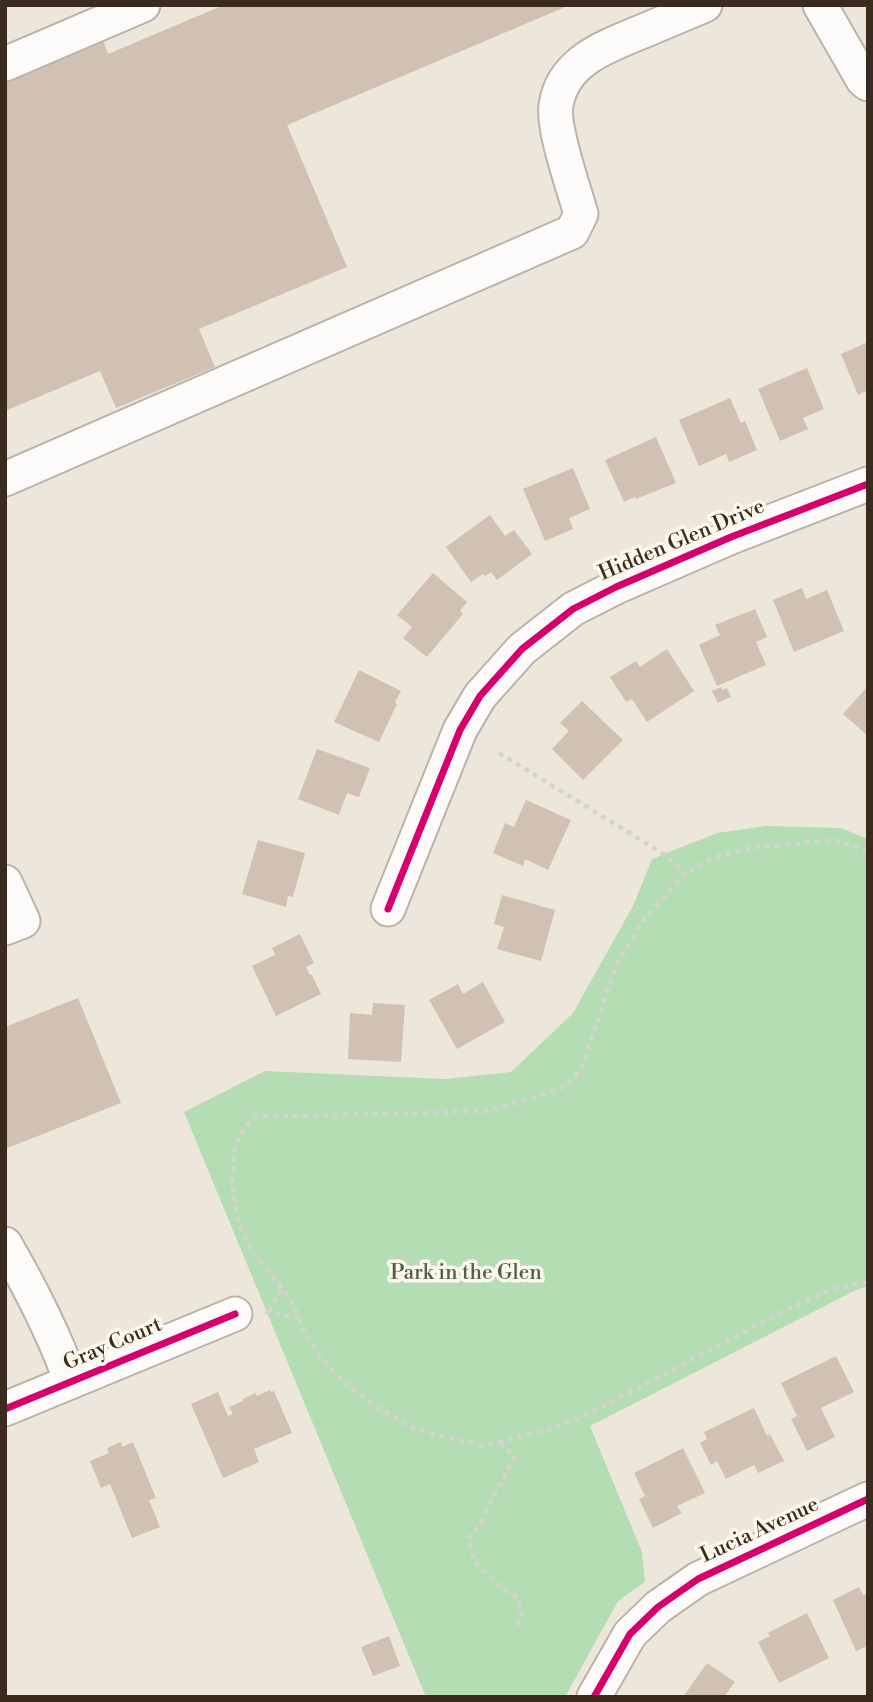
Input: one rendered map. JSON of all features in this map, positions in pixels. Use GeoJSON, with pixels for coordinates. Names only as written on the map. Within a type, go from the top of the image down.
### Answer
{"type":"FeatureCollection","features":[{"type":"Feature","properties":{"kind":"street"},"geometry":{"type":"LineString","coordinates":[[5,64],[78,18],[143,5]]}},
{"type":"Feature","properties":{"kind":"street"},"geometry":{"type":"LineString","coordinates":[[5,478],[572,232],[581,214],[558,133],[555,107],[562,82],[574,68],[595,52],[705,5]]}},
{"type":"Feature","properties":{"kind":"street"},"geometry":{"type":"LineString","coordinates":[[820,5],[863,80],[868,84]]}},
{"type":"Feature","properties":{"kind":"street","name":"Hidden Glen Drive"},"geometry":{"type":"LineString","coordinates":[[388,909],[460,730],[480,696],[522,649],[573,610],[616,587],[731,537],[868,484]]}},
{"type":"Feature","properties":{"kind":"street"},"geometry":{"type":"LineString","coordinates":[[5,881],[23,921],[5,928]]}},
{"type":"Feature","properties":{"kind":"street"},"geometry":{"type":"LineString","coordinates":[[5,1244],[37,1300],[71,1382]]}},
{"type":"Feature","properties":{"kind":"street","name":"Gray Court"},"geometry":{"type":"LineString","coordinates":[[5,1409],[235,1314]]}},
{"type":"Feature","properties":{"kind":"street","name":"Lucia Avenue"},"geometry":{"type":"LineString","coordinates":[[594,1697],[630,1634],[658,1607],[698,1579],[868,1499]]}},
{"type":"Feature","properties":{"kind":"path"},"geometry":{"type":"LineString","coordinates":[[499,753],[667,856],[685,874]]}},
{"type":"Feature","properties":{"kind":"path"},"geometry":{"type":"LineString","coordinates":[[868,851],[835,840],[749,848],[712,858],[685,874],[644,919],[615,968],[583,1068],[566,1086],[487,1111],[254,1117],[235,1146],[232,1184],[239,1224],[251,1251],[290,1297],[303,1329],[321,1358],[345,1383],[375,1406],[414,1429],[485,1446],[551,1429],[583,1417],[784,1311],[832,1289],[868,1282]]}},
{"type":"Feature","properties":{"kind":"path"},"geometry":{"type":"LineString","coordinates":[[269,1311],[282,1288]]}},
{"type":"Feature","properties":{"kind":"path"},"geometry":{"type":"LineString","coordinates":[[499,1442],[515,1456],[480,1524],[468,1539],[475,1562],[504,1590],[516,1597],[522,1611],[517,1626]]}},
{"type":"Feature","properties":{"kind":"green space","name":"Park in the Glen"},"geometry":{"type":"Polygon","coordinates":[[[766,826],[841,828],[868,839],[868,1286],[590,1426],[642,1552],[645,1582],[618,1601],[565,1697],[426,1697],[184,1112],[265,1071],[445,1079],[511,1072],[573,1013],[633,906],[652,859],[717,833],[766,826]]]}},
{"type":"Feature","properties":{"kind":"building"},"geometry":{"type":"Polygon","coordinates":[[[224,5],[570,5],[287,125],[347,267],[199,329],[215,367],[116,408],[100,371],[5,411],[5,81],[103,40],[108,54],[224,5]]]}},
{"type":"Feature","properties":{"kind":"building"},"geometry":{"type":"Polygon","coordinates":[[[868,342],[868,390],[858,395],[841,354],[868,342]]]}},
{"type":"Feature","properties":{"kind":"building"},"geometry":{"type":"Polygon","coordinates":[[[807,368],[824,409],[803,418],[808,429],[780,441],[758,389],[807,368]]]}},
{"type":"Feature","properties":{"kind":"building"},"geometry":{"type":"Polygon","coordinates":[[[730,398],[741,423],[745,421],[757,450],[729,462],[726,454],[699,466],[679,420],[730,398]]]}},
{"type":"Feature","properties":{"kind":"building"},"geometry":{"type":"Polygon","coordinates":[[[656,437],[676,483],[624,502],[605,460],[656,437]]]}},
{"type":"Feature","properties":{"kind":"building"},"geometry":{"type":"Polygon","coordinates":[[[573,468],[590,509],[569,518],[573,529],[545,541],[523,489],[573,468]]]}},
{"type":"Feature","properties":{"kind":"building"},"geometry":{"type":"Polygon","coordinates":[[[490,515],[505,536],[514,530],[532,554],[497,580],[491,572],[471,582],[446,547],[490,515]]]}},
{"type":"Feature","properties":{"kind":"building"},"geometry":{"type":"Polygon","coordinates":[[[433,573],[467,602],[460,611],[463,614],[427,657],[403,638],[412,627],[397,615],[433,573]]]}},
{"type":"Feature","properties":{"kind":"building"},"geometry":{"type":"Polygon","coordinates":[[[802,588],[806,599],[827,590],[844,631],[794,652],[773,600],[802,588]]]}},
{"type":"Feature","properties":{"kind":"building"},"geometry":{"type":"Polygon","coordinates":[[[755,609],[767,637],[756,642],[766,665],[717,686],[699,645],[720,635],[715,625],[755,609]]]}},
{"type":"Feature","properties":{"kind":"building"},"geometry":{"type":"Polygon","coordinates":[[[667,649],[694,691],[647,722],[632,699],[626,702],[610,677],[636,661],[640,667],[667,649]]]}},
{"type":"Feature","properties":{"kind":"building"},"geometry":{"type":"Polygon","coordinates":[[[359,670],[401,691],[379,742],[334,722],[359,670]]]}},
{"type":"Feature","properties":{"kind":"building"},"geometry":{"type":"Polygon","coordinates":[[[868,686],[868,736],[843,714],[868,686]]]}},
{"type":"Feature","properties":{"kind":"building"},"geometry":{"type":"Polygon","coordinates":[[[721,687],[723,690],[727,688],[731,697],[718,703],[712,691],[721,687]]]}},
{"type":"Feature","properties":{"kind":"building"},"geometry":{"type":"Polygon","coordinates":[[[582,701],[623,740],[583,780],[552,749],[569,731],[560,723],[582,701]]]}},
{"type":"Feature","properties":{"kind":"building"},"geometry":{"type":"Polygon","coordinates":[[[317,749],[370,768],[359,797],[347,793],[339,815],[298,799],[317,749]]]}},
{"type":"Feature","properties":{"kind":"building"},"geometry":{"type":"Polygon","coordinates":[[[526,800],[571,820],[548,870],[525,859],[523,866],[493,853],[505,823],[514,827],[526,800]]]}},
{"type":"Feature","properties":{"kind":"building"},"geometry":{"type":"Polygon","coordinates":[[[258,840],[305,853],[293,897],[288,896],[286,907],[242,894],[258,840]]]}},
{"type":"Feature","properties":{"kind":"building"},"geometry":{"type":"Polygon","coordinates":[[[502,895],[555,910],[541,961],[497,949],[504,927],[494,924],[502,895]]]}},
{"type":"Feature","properties":{"kind":"building"},"geometry":{"type":"Polygon","coordinates":[[[300,934],[314,963],[306,967],[321,994],[276,1016],[252,966],[275,955],[272,948],[300,934]]]}},
{"type":"Feature","properties":{"kind":"building"},"geometry":{"type":"Polygon","coordinates":[[[483,982],[505,1022],[457,1049],[429,1000],[458,984],[463,994],[483,982]]]}},
{"type":"Feature","properties":{"kind":"building"},"geometry":{"type":"Polygon","coordinates":[[[78,998],[121,1103],[5,1149],[5,1027],[78,998]]]}},
{"type":"Feature","properties":{"kind":"building"},"geometry":{"type":"Polygon","coordinates":[[[373,1003],[405,1005],[401,1062],[348,1059],[350,1013],[372,1015],[373,1003]]]}},
{"type":"Feature","properties":{"kind":"building"},"geometry":{"type":"Polygon","coordinates":[[[836,1356],[854,1392],[821,1408],[835,1437],[807,1451],[791,1419],[797,1416],[781,1383],[836,1356]]]}},
{"type":"Feature","properties":{"kind":"building"},"geometry":{"type":"Polygon","coordinates":[[[274,1391],[292,1433],[254,1449],[259,1462],[223,1478],[191,1404],[218,1392],[228,1416],[233,1414],[229,1407],[255,1393],[257,1396],[274,1391]]]}},
{"type":"Feature","properties":{"kind":"building"},"geometry":{"type":"Polygon","coordinates":[[[754,1408],[767,1436],[770,1434],[784,1461],[758,1473],[754,1465],[726,1479],[717,1461],[711,1465],[700,1443],[707,1439],[704,1432],[754,1408]]]}},
{"type":"Feature","properties":{"kind":"building"},"geometry":{"type":"Polygon","coordinates":[[[121,1442],[122,1447],[133,1442],[156,1498],[149,1500],[160,1527],[132,1538],[110,1484],[101,1488],[90,1461],[109,1453],[107,1448],[121,1442]]]}},
{"type":"Feature","properties":{"kind":"building"},"geometry":{"type":"Polygon","coordinates":[[[683,1448],[705,1493],[677,1506],[682,1513],[653,1528],[639,1499],[645,1496],[634,1473],[683,1448]]]}},
{"type":"Feature","properties":{"kind":"building"},"geometry":{"type":"Polygon","coordinates":[[[859,1587],[863,1595],[868,1593],[868,1646],[856,1651],[833,1600],[859,1587]]]}},
{"type":"Feature","properties":{"kind":"building"},"geometry":{"type":"Polygon","coordinates":[[[807,1613],[829,1658],[779,1683],[758,1642],[770,1636],[768,1633],[807,1613]]]}},
{"type":"Feature","properties":{"kind":"building"},"geometry":{"type":"Polygon","coordinates":[[[389,1636],[400,1666],[373,1676],[361,1647],[389,1636]]]}},
{"type":"Feature","properties":{"kind":"building"},"geometry":{"type":"Polygon","coordinates":[[[707,1663],[735,1682],[724,1697],[683,1697],[707,1663]]]}},
{"type":"Feature","properties":{"kind":"cycle path"},"geometry":{"type":"LineString","coordinates":[[388,909],[460,730],[480,696],[522,649],[573,609],[616,587],[731,537],[868,484]]}},
{"type":"Feature","properties":{"kind":"cycle path"},"geometry":{"type":"LineString","coordinates":[[5,1409],[235,1314]]}},
{"type":"Feature","properties":{"kind":"cycle path"},"geometry":{"type":"LineString","coordinates":[[594,1697],[630,1634],[658,1607],[698,1579],[868,1499]]}}]}
